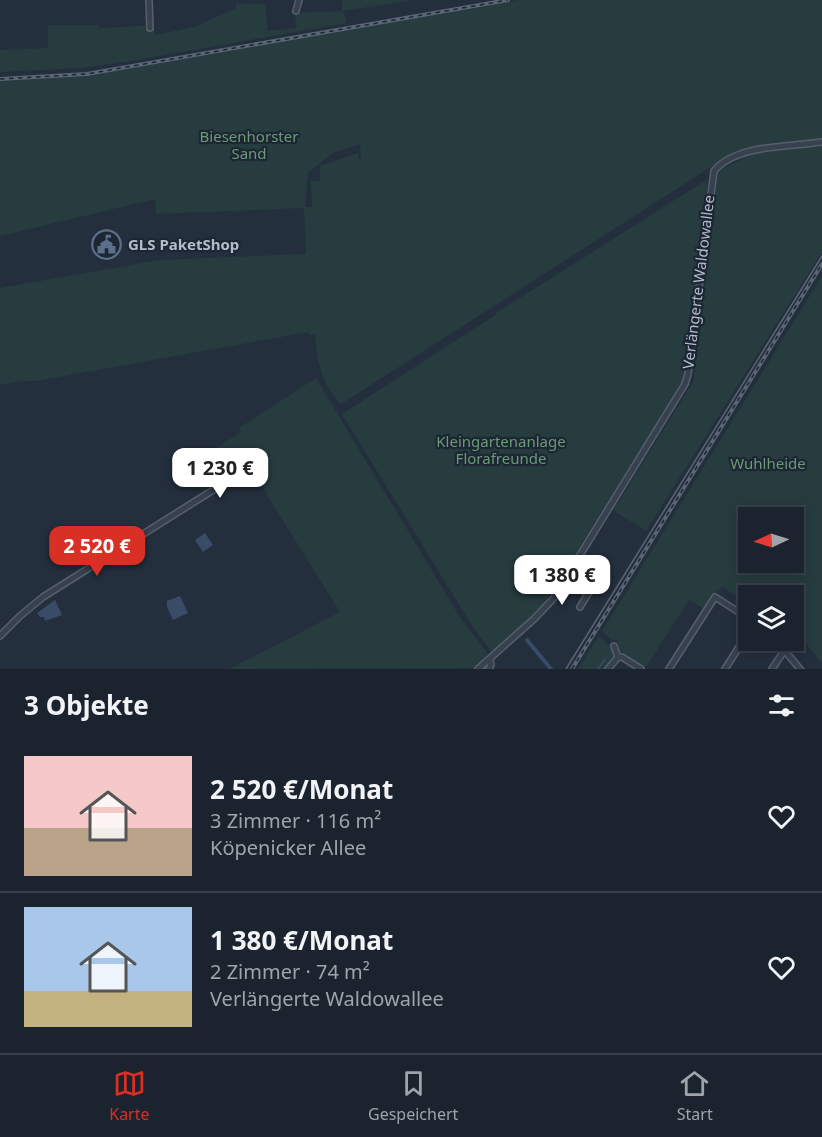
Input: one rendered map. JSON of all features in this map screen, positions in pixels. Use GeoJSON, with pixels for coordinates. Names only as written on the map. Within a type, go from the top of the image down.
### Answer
{"type":"FeatureCollection","features":[{"type":"Feature","properties":{"kind":"street"},"geometry":{"type":"LineString","coordinates":[[149,0],[150,28]]}},
{"type":"Feature","properties":{"kind":"street"},"geometry":{"type":"LineString","coordinates":[[296,11],[299,0]]}},
{"type":"Feature","properties":{"kind":"street","name":"Verlängerte Waldowallee"},"geometry":{"type":"LineString","coordinates":[[478,669],[542,612],[565,579],[686,380],[712,175],[716,168],[735,157],[752,151],[822,142]]}},
{"type":"Feature","properties":{"kind":"street"},"geometry":{"type":"LineString","coordinates":[[0,636],[43,597],[244,470]]}},
{"type":"Feature","properties":{"kind":"street"},"geometry":{"type":"LineString","coordinates":[[565,579],[588,594]]}},
{"type":"Feature","properties":{"kind":"street"},"geometry":{"type":"LineString","coordinates":[[580,607],[597,581]]}},
{"type":"Feature","properties":{"kind":"street"},"geometry":{"type":"LineString","coordinates":[[669,669],[715,597],[738,612]]}},
{"type":"Feature","properties":{"kind":"street"},"geometry":{"type":"LineString","coordinates":[[614,646],[618,657]]}},
{"type":"Feature","properties":{"kind":"street"},"geometry":{"type":"LineString","coordinates":[[725,669],[738,649]]}},
{"type":"Feature","properties":{"kind":"street"},"geometry":{"type":"LineString","coordinates":[[772,669],[784,651],[800,669]]}},
{"type":"Feature","properties":{"kind":"street"},"geometry":{"type":"LineString","coordinates":[[608,669],[618,657]]}},
{"type":"Feature","properties":{"kind":"street"},"geometry":{"type":"LineString","coordinates":[[618,657],[622,657],[641,669]]}},
{"type":"Feature","properties":{"kind":"street"},"geometry":{"type":"LineString","coordinates":[[489,669],[491,658]]}},
{"type":"Feature","properties":{"kind":"green space"},"geometry":{"type":"Polygon","coordinates":[[[342,0],[413,0],[343,11],[347,23],[131,61],[82,68],[0,72],[0,50],[48,48],[48,25],[98,25],[99,28],[154,25],[155,35],[194,27],[236,8],[236,3],[265,4],[268,31],[296,28],[295,13],[342,11],[342,0]]]}},
{"type":"Feature","properties":{"kind":"green space","name":"Biesenhorster Sand"},"geometry":{"type":"Polygon","coordinates":[[[518,0],[822,0],[822,140],[758,148],[714,165],[341,404],[325,380],[317,353],[315,334],[309,335],[309,332],[36,381],[0,385],[0,288],[159,260],[306,254],[304,208],[156,214],[155,199],[0,236],[0,81],[87,76],[518,0]],[[360,145],[333,153],[308,173],[305,207],[312,207],[311,181],[320,181],[320,166],[358,153],[361,159],[360,145]]]}},
{"type":"Feature","properties":{"kind":"green space"},"geometry":{"type":"Polygon","coordinates":[[[822,146],[822,252],[646,531],[611,509],[618,503],[693,382],[718,173],[752,154],[822,146]]]}},
{"type":"Feature","properties":{"kind":"green space","name":"Kleingartenanlage Florafreunde"},"geometry":{"type":"Polygon","coordinates":[[[708,179],[683,381],[542,607],[492,652],[474,629],[342,414],[708,179]]]}},
{"type":"Feature","properties":{"kind":"green space","name":"Wuhlheide"},"geometry":{"type":"Polygon","coordinates":[[[822,276],[822,663],[804,641],[804,585],[738,585],[738,597],[722,587],[718,592],[716,591],[705,609],[689,600],[646,667],[620,650],[617,642],[619,640],[612,640],[602,631],[822,276]]]}},
{"type":"Feature","properties":{"kind":"green space"},"geometry":{"type":"Polygon","coordinates":[[[316,378],[461,619],[488,654],[473,668],[229,669],[340,612],[247,463],[202,491],[187,467],[241,432],[239,428],[316,378]]]}},
{"type":"Feature","properties":{"kind":"green space"},"geometry":{"type":"Polygon","coordinates":[[[599,636],[613,650],[613,656],[604,669],[578,669],[599,636]]]}},
{"type":"Feature","properties":{"kind":"water"},"geometry":{"type":"Polygon","coordinates":[[[205,533],[213,545],[203,552],[195,540],[205,533]]]}},
{"type":"Feature","properties":{"kind":"water"},"geometry":{"type":"Polygon","coordinates":[[[180,596],[188,613],[173,620],[167,607],[167,601],[180,596]]]}},
{"type":"Feature","properties":{"kind":"water"},"geometry":{"type":"Polygon","coordinates":[[[55,600],[62,615],[45,621],[44,617],[40,617],[37,613],[55,600]]]}},
{"type":"Feature","properties":{"kind":"waterway"},"geometry":{"type":"LineString","coordinates":[[527,640],[551,669]]}},
{"type":"Feature","properties":{"kind":"waterway"},"geometry":{"type":"LineString","coordinates":[[598,669],[605,659]]}},
{"type":"Feature","properties":{"kind":"tram line"},"geometry":{"type":"LineString","coordinates":[[566,669],[822,256]]}},
{"type":"Feature","properties":{"kind":"railway"},"geometry":{"type":"LineString","coordinates":[[0,79],[87,74],[508,0]]}},
{"type":"Feature","properties":{"kind":"railway"},"geometry":{"type":"LineString","coordinates":[[572,669],[822,264]]}},
{"type":"Feature","properties":{"kind":"place","name":"GLS PaketShop"},"geometry":{"type":"Point","coordinates":[107,245]}}]}
